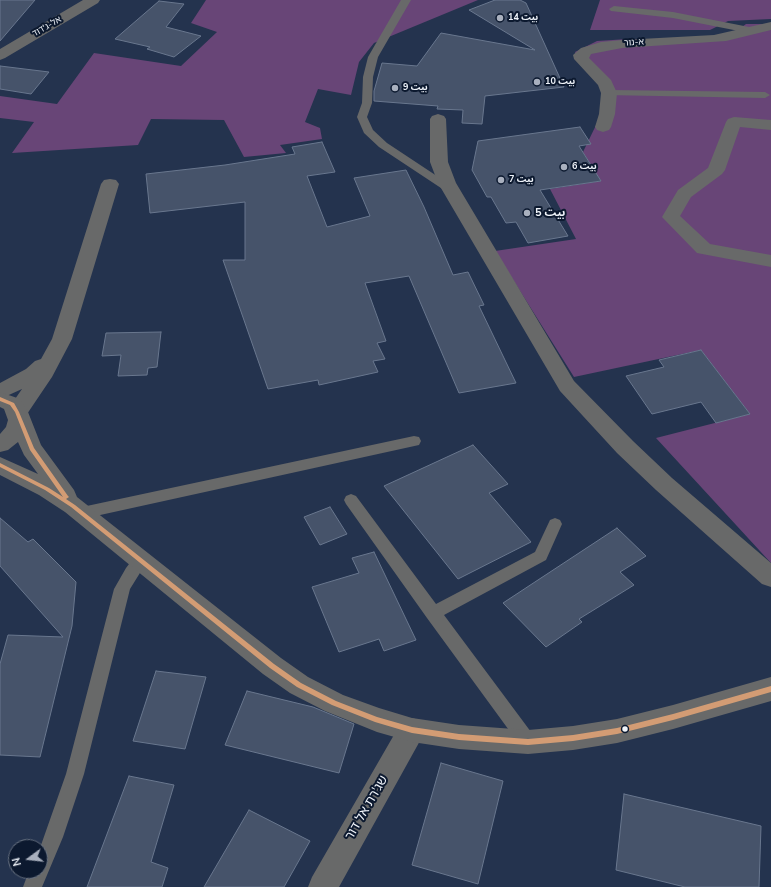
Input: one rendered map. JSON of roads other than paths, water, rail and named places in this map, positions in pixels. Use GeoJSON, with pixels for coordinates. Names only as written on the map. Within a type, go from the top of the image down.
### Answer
{"type":"FeatureCollection","features":[{"type":"Feature","properties":{"kind":"street","name":"אל-ג'דוד"},"geometry":{"type":"LineString","coordinates":[[0,55],[93,0]]}},
{"type":"Feature","properties":{"kind":"street","name":"א-נור"},"geometry":{"type":"LineString","coordinates":[[609,93],[605,83],[582,59],[581,55],[586,51],[622,44],[714,39],[771,26]]}},
{"type":"Feature","properties":{"kind":"street"},"geometry":{"type":"LineString","coordinates":[[603,127],[607,114],[609,93]]}},
{"type":"Feature","properties":{"kind":"street"},"geometry":{"type":"LineString","coordinates":[[438,119],[439,162],[451,190],[567,386],[625,447],[664,484],[771,577]]}},
{"type":"Feature","properties":{"kind":"street"},"geometry":{"type":"LineString","coordinates":[[771,125],[734,122],[716,170],[684,194],[671,217],[704,249],[771,261]]}},
{"type":"Feature","properties":{"kind":"street"},"geometry":{"type":"LineString","coordinates":[[0,444],[8,439],[16,430],[18,416],[45,372],[62,339],[110,184]]}},
{"type":"Feature","properties":{"kind":"street"},"geometry":{"type":"LineString","coordinates":[[0,392],[33,374],[55,354]]}},
{"type":"Feature","properties":{"kind":"street"},"geometry":{"type":"LineString","coordinates":[[0,399],[12,404],[32,449],[78,510]]}},
{"type":"Feature","properties":{"kind":"street"},"geometry":{"type":"LineString","coordinates":[[0,465],[47,489],[78,510],[299,686],[334,703],[377,720],[412,730],[459,737],[528,742],[573,738],[617,730],[673,717],[771,689]]}},
{"type":"Feature","properties":{"kind":"street","name":"שג'רת אל דור"},"geometry":{"type":"LineString","coordinates":[[323,887],[412,730]]}},
{"type":"Feature","properties":{"kind":"lane"},"geometry":{"type":"LineString","coordinates":[[406,0],[398,12],[388,35],[373,57],[368,77],[367,103],[362,117],[368,131],[383,145],[451,190]]}},
{"type":"Feature","properties":{"kind":"lane"},"geometry":{"type":"LineString","coordinates":[[614,9],[673,15],[749,30]]}},
{"type":"Feature","properties":{"kind":"lane"},"geometry":{"type":"LineString","coordinates":[[609,93],[765,95]]}},
{"type":"Feature","properties":{"kind":"lane"},"geometry":{"type":"LineString","coordinates":[[78,510],[414,441]]}},
{"type":"Feature","properties":{"kind":"lane"},"geometry":{"type":"LineString","coordinates":[[351,500],[528,742]]}},
{"type":"Feature","properties":{"kind":"lane"},"geometry":{"type":"LineString","coordinates":[[433,613],[541,556],[555,524]]}},
{"type":"Feature","properties":{"kind":"lane"},"geometry":{"type":"LineString","coordinates":[[48,851],[74,774],[122,589],[131,572],[140,560]]}},
{"type":"Feature","properties":{"kind":"place","name":"بيت 14"},"geometry":{"type":"Point","coordinates":[500,18]}},
{"type":"Feature","properties":{"kind":"place","name":"بيت 10"},"geometry":{"type":"Point","coordinates":[537,82]}},
{"type":"Feature","properties":{"kind":"place","name":"بيت 9"},"geometry":{"type":"Point","coordinates":[395,88]}},
{"type":"Feature","properties":{"kind":"place","name":"بيت 6"},"geometry":{"type":"Point","coordinates":[564,167]}},
{"type":"Feature","properties":{"kind":"place","name":"بيت 7"},"geometry":{"type":"Point","coordinates":[501,180]}},
{"type":"Feature","properties":{"kind":"place","name":"بيت 5"},"geometry":{"type":"Point","coordinates":[527,213]}}]}
